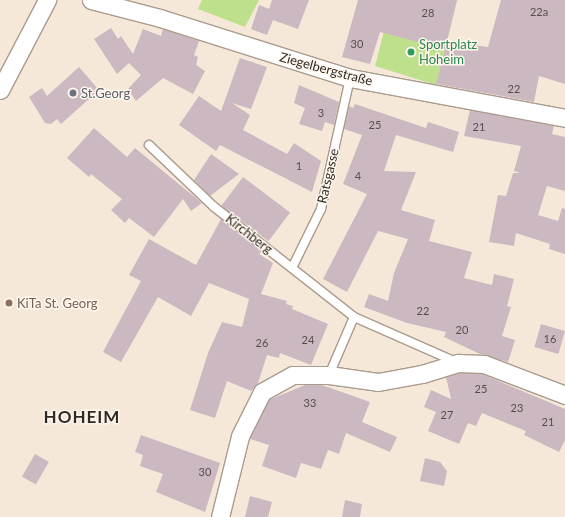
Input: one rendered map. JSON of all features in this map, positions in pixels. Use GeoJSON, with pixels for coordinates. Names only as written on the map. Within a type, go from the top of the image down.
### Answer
{"type":"FeatureCollection","features":[{"type":"Feature","properties":{"kind":"street"},"geometry":{"type":"LineString","coordinates":[[0,90],[47,0]]}},
{"type":"Feature","properties":{"kind":"street","name":"Ziegelbergstraße"},"geometry":{"type":"LineString","coordinates":[[91,0],[160,18],[350,78],[565,118]]}},
{"type":"Feature","properties":{"kind":"street"},"geometry":{"type":"LineString","coordinates":[[220,517],[240,436],[262,392],[293,375],[329,375],[378,382],[422,374],[458,363],[484,364],[565,395]]}},
{"type":"Feature","properties":{"kind":"lane","name":"Ratsgasse"},"geometry":{"type":"LineString","coordinates":[[292,268],[321,209],[350,78]]}},
{"type":"Feature","properties":{"kind":"lane","name":"Kirchberg"},"geometry":{"type":"LineString","coordinates":[[149,145],[213,206],[354,317],[458,363]]}},
{"type":"Feature","properties":{"kind":"lane"},"geometry":{"type":"LineString","coordinates":[[329,375],[354,317]]}},
{"type":"Feature","properties":{"kind":"green space"},"geometry":{"type":"Polygon","coordinates":[[[202,0],[259,0],[245,27],[198,9],[202,0]]]}},
{"type":"Feature","properties":{"kind":"green space","name":"Sportplatz Hoheim"},"geometry":{"type":"Polygon","coordinates":[[[392,0],[457,0],[436,85],[375,66],[392,0]]]}},
{"type":"Feature","properties":{"kind":"building"},"geometry":{"type":"Polygon","coordinates":[[[272,0],[309,0],[298,29],[273,20],[267,35],[251,29],[259,5],[269,9],[272,0]]]}},
{"type":"Feature","properties":{"kind":"building"},"geometry":{"type":"Polygon","coordinates":[[[358,0],[457,0],[445,49],[380,32],[370,64],[342,57],[358,0]]]}},
{"type":"Feature","properties":{"kind":"building"},"geometry":{"type":"Polygon","coordinates":[[[501,0],[565,0],[565,84],[539,76],[534,102],[436,84],[447,41],[488,47],[501,0]]]}},
{"type":"Feature","properties":{"kind":"building"},"geometry":{"type":"Polygon","coordinates":[[[111,28],[118,39],[121,36],[133,54],[143,29],[161,36],[163,29],[199,41],[194,55],[198,57],[196,65],[205,71],[193,94],[163,78],[136,101],[128,89],[141,75],[129,63],[117,74],[94,39],[111,28]]]}},
{"type":"Feature","properties":{"kind":"building"},"geometry":{"type":"Polygon","coordinates":[[[240,58],[267,67],[251,109],[232,103],[250,115],[243,130],[287,154],[294,143],[321,161],[312,192],[220,145],[216,151],[179,125],[199,96],[221,111],[240,58]]]}},
{"type":"Feature","properties":{"kind":"building","name":"St.Georg"},"geometry":{"type":"Polygon","coordinates":[[[79,67],[99,90],[61,124],[57,119],[51,124],[45,123],[29,97],[42,88],[47,96],[79,67]]]}},
{"type":"Feature","properties":{"kind":"building"},"geometry":{"type":"Polygon","coordinates":[[[299,85],[339,102],[334,125],[325,122],[322,131],[299,124],[305,108],[294,103],[299,85]]]}},
{"type":"Feature","properties":{"kind":"building"},"geometry":{"type":"Polygon","coordinates":[[[355,104],[426,128],[428,122],[459,132],[453,152],[396,135],[384,171],[416,172],[401,210],[435,220],[429,241],[472,252],[464,278],[492,285],[494,274],[514,279],[507,306],[511,307],[502,336],[515,340],[508,362],[480,354],[444,337],[446,332],[407,323],[364,307],[369,294],[388,301],[394,273],[408,239],[378,231],[347,292],[323,279],[367,194],[343,184],[362,135],[344,129],[349,106],[353,108],[355,104]]]}},
{"type":"Feature","properties":{"kind":"building"},"geometry":{"type":"Polygon","coordinates":[[[470,110],[554,126],[552,134],[565,137],[565,191],[547,186],[538,215],[558,221],[562,208],[565,209],[565,254],[549,249],[550,244],[516,233],[514,246],[489,242],[498,195],[506,196],[513,173],[520,173],[514,171],[521,146],[464,136],[470,110]]]}},
{"type":"Feature","properties":{"kind":"building"},"geometry":{"type":"Polygon","coordinates":[[[94,128],[127,157],[135,148],[202,203],[191,211],[183,199],[154,237],[129,218],[125,223],[111,210],[122,199],[91,174],[89,177],[67,158],[94,128]]]}},
{"type":"Feature","properties":{"kind":"building"},"geometry":{"type":"Polygon","coordinates":[[[211,154],[239,174],[210,196],[194,180],[211,154]]]}},
{"type":"Feature","properties":{"kind":"building"},"geometry":{"type":"Polygon","coordinates":[[[243,177],[290,213],[268,241],[221,206],[243,177]]]}},
{"type":"Feature","properties":{"kind":"building"},"geometry":{"type":"Polygon","coordinates":[[[221,219],[262,251],[259,254],[273,263],[261,294],[287,301],[286,304],[293,306],[292,309],[328,324],[311,365],[280,353],[279,358],[267,355],[258,383],[251,391],[227,381],[215,418],[190,410],[208,353],[222,322],[242,327],[249,299],[209,283],[191,316],[158,297],[121,362],[103,352],[141,281],[129,275],[149,239],[196,265],[221,219]]]}},
{"type":"Feature","properties":{"kind":"building"},"geometry":{"type":"Polygon","coordinates":[[[541,324],[565,331],[558,354],[534,347],[541,324]]]}},
{"type":"Feature","properties":{"kind":"building"},"geometry":{"type":"Polygon","coordinates":[[[461,373],[482,374],[565,409],[565,440],[559,452],[524,435],[526,431],[482,413],[476,426],[468,423],[459,444],[428,431],[436,412],[424,407],[431,390],[451,399],[446,377],[461,373]]]}},
{"type":"Feature","properties":{"kind":"building"},"geometry":{"type":"Polygon","coordinates":[[[305,385],[322,385],[370,402],[362,422],[397,437],[390,452],[346,433],[339,454],[328,450],[321,469],[301,463],[296,478],[262,466],[269,445],[250,439],[269,400],[305,385]]]}},
{"type":"Feature","properties":{"kind":"building"},"geometry":{"type":"Polygon","coordinates":[[[141,435],[220,463],[205,512],[156,492],[163,474],[140,466],[143,455],[135,452],[141,435]]]}},
{"type":"Feature","properties":{"kind":"building"},"geometry":{"type":"Polygon","coordinates":[[[35,454],[49,462],[36,485],[22,477],[35,454]]]}},
{"type":"Feature","properties":{"kind":"building"},"geometry":{"type":"Polygon","coordinates":[[[425,458],[440,462],[447,471],[444,486],[420,481],[425,458]]]}},
{"type":"Feature","properties":{"kind":"building"},"geometry":{"type":"Polygon","coordinates":[[[250,496],[272,502],[268,517],[245,517],[250,496]]]}},
{"type":"Feature","properties":{"kind":"building"},"geometry":{"type":"Polygon","coordinates":[[[345,500],[362,504],[360,517],[342,517],[345,500]]]}},
{"type":"Feature","properties":{"kind":"place","name":"Sportplatz Hoheim"},"geometry":{"type":"Point","coordinates":[411,52]}},
{"type":"Feature","properties":{"kind":"place","name":"St.Georg"},"geometry":{"type":"Point","coordinates":[73,93]}},
{"type":"Feature","properties":{"kind":"place","name":"KiTa St. Georg"},"geometry":{"type":"Point","coordinates":[9,303]}},
{"type":"Feature","properties":{"kind":"district","name":"HOHEIM"},"geometry":{"type":"Point","coordinates":[82,417]}}]}
